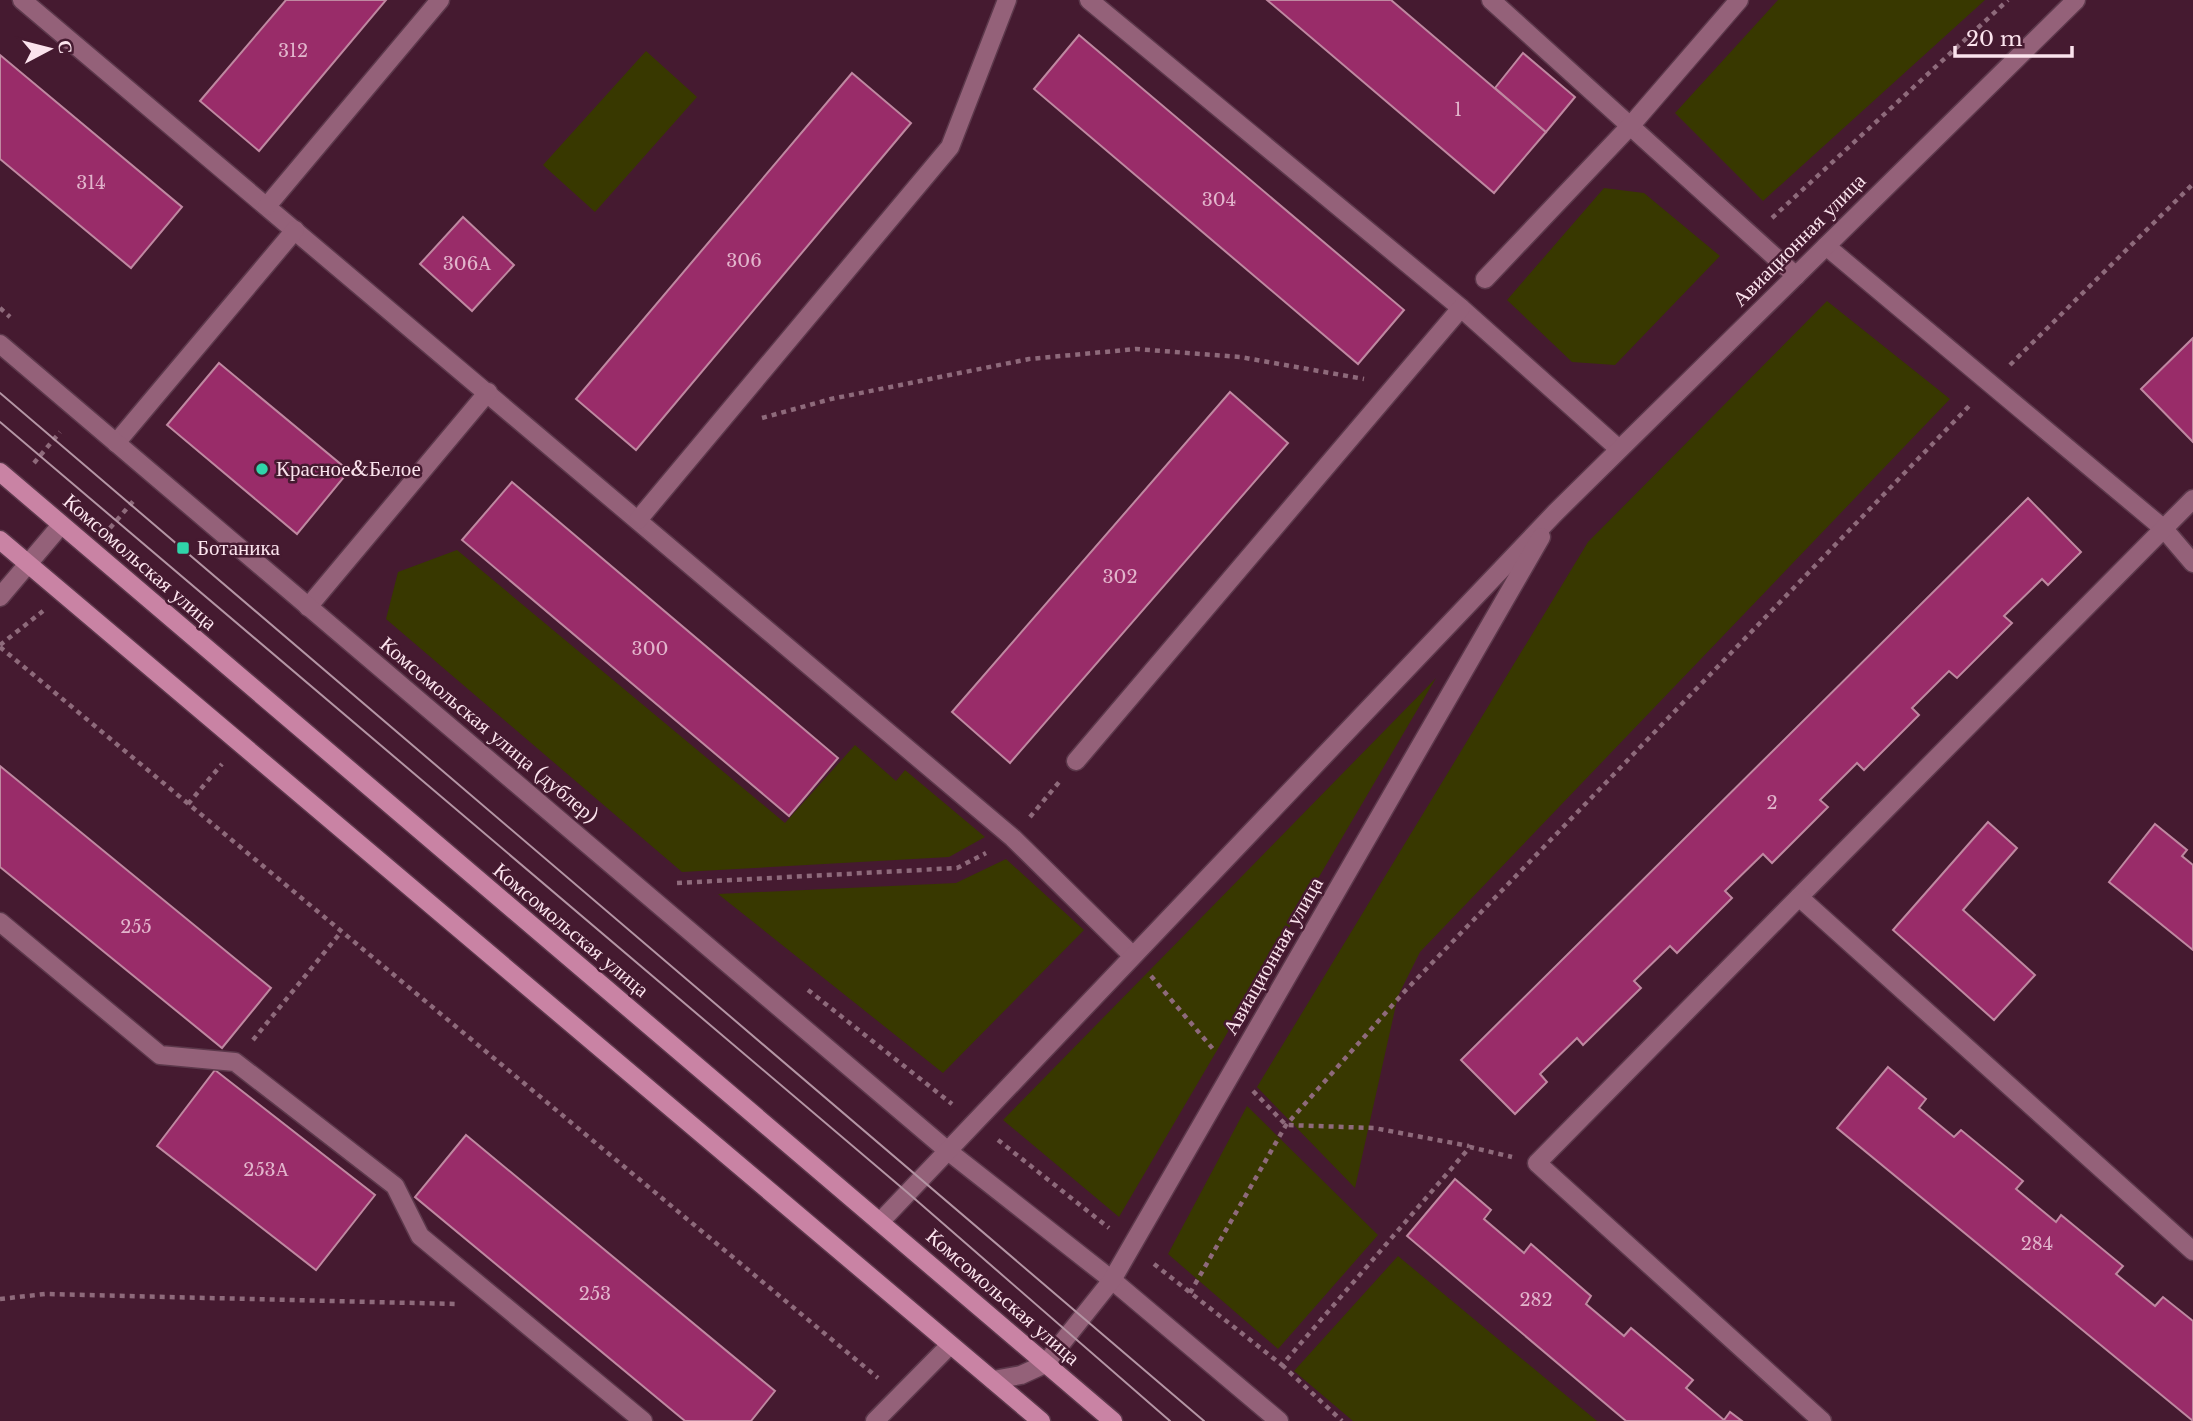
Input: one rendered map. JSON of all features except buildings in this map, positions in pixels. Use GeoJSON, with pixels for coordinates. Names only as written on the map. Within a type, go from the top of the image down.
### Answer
{"type":"FeatureCollection","features":[{"type":"Feature","properties":{"kind":"main road"},"geometry":{"type":"LineString","coordinates":[[22,0],[1013,838],[1132,955]]}},
{"type":"Feature","properties":{"kind":"main road"},"geometry":{"type":"LineString","coordinates":[[267,206],[440,0]]}},
{"type":"Feature","properties":{"kind":"main road"},"geometry":{"type":"LineString","coordinates":[[638,520],[950,147],[1007,0]]}},
{"type":"Feature","properties":{"kind":"main road"},"geometry":{"type":"LineString","coordinates":[[1089,0],[1461,308],[1619,449]]}},
{"type":"Feature","properties":{"kind":"main road"},"geometry":{"type":"LineString","coordinates":[[1491,0],[1632,124],[1796,275]]}},
{"type":"Feature","properties":{"kind":"main road"},"geometry":{"type":"LineString","coordinates":[[1485,279],[1632,124],[1739,0]]}},
{"type":"Feature","properties":{"kind":"main road","name":"Авиационная улица"},"geometry":{"type":"LineString","coordinates":[[880,1222],[1555,513],[2076,0]]}},
{"type":"Feature","properties":{"kind":"main road"},"geometry":{"type":"LineString","coordinates":[[116,443],[295,230]]}},
{"type":"Feature","properties":{"kind":"main road"},"geometry":{"type":"LineString","coordinates":[[1826,246],[2164,529],[2193,563]]}},
{"type":"Feature","properties":{"kind":"main road"},"geometry":{"type":"LineString","coordinates":[[1076,761],[1461,308]]}},
{"type":"Feature","properties":{"kind":"main road","name":"Комсомольская улица (дублер)"},"geometry":{"type":"LineString","coordinates":[[0,344],[948,1151],[1112,1280],[1279,1421]]}},
{"type":"Feature","properties":{"kind":"main road"},"geometry":{"type":"LineString","coordinates":[[308,607],[488,392]]}},
{"type":"Feature","properties":{"kind":"main road","name":"Комсомольская улица"},"geometry":{"type":"LineString","coordinates":[[0,472],[1113,1421]]}},
{"type":"Feature","properties":{"kind":"main road"},"geometry":{"type":"LineString","coordinates":[[1822,1421],[1537,1163],[2193,499]]}},
{"type":"Feature","properties":{"kind":"main road","name":"Авиационная улица"},"geometry":{"type":"LineString","coordinates":[[1045,1364],[1112,1280],[1555,513]]}},
{"type":"Feature","properties":{"kind":"main road"},"geometry":{"type":"LineString","coordinates":[[0,597],[61,525]]}},
{"type":"Feature","properties":{"kind":"main road"},"geometry":{"type":"LineString","coordinates":[[0,540],[1041,1421]]}},
{"type":"Feature","properties":{"kind":"main road"},"geometry":{"type":"LineString","coordinates":[[1799,897],[2193,1251]]}},
{"type":"Feature","properties":{"kind":"main road"},"geometry":{"type":"LineString","coordinates":[[0,922],[160,1055],[235,1062],[394,1186],[420,1236],[643,1421]]}},
{"type":"Feature","properties":{"kind":"main road"},"geometry":{"type":"LineString","coordinates":[[874,1421],[950,1345]]}},
{"type":"Feature","properties":{"kind":"main road"},"geometry":{"type":"LineString","coordinates":[[993,1380],[1021,1375],[1045,1364]]}},
{"type":"Feature","properties":{"kind":"path"},"geometry":{"type":"LineString","coordinates":[[1753,235],[2008,0]]}},
{"type":"Feature","properties":{"kind":"path"},"geometry":{"type":"LineString","coordinates":[[1190,1293],[1286,1125],[1405,992],[1991,384],[2193,184]]}},
{"type":"Feature","properties":{"kind":"path"},"geometry":{"type":"LineString","coordinates":[[713,431],[831,399],[1029,359],[1136,349],[1240,357],[1396,385]]}},
{"type":"Feature","properties":{"kind":"path"},"geometry":{"type":"LineString","coordinates":[[15,485],[78,411]]}},
{"type":"Feature","properties":{"kind":"path"},"geometry":{"type":"LineString","coordinates":[[46,608],[0,646],[900,1396]]}},
{"type":"Feature","properties":{"kind":"path"},"geometry":{"type":"LineString","coordinates":[[188,804],[225,760]]}},
{"type":"Feature","properties":{"kind":"path"},"geometry":{"type":"LineString","coordinates":[[684,892],[673,883],[957,868],[1013,838],[1076,761]]}},
{"type":"Feature","properties":{"kind":"path"},"geometry":{"type":"LineString","coordinates":[[235,1062],[341,932]]}},
{"type":"Feature","properties":{"kind":"path"},"geometry":{"type":"LineString","coordinates":[[1132,955],[1233,1072],[1286,1125],[1374,1128],[1537,1163]]}},
{"type":"Feature","properties":{"kind":"path"},"geometry":{"type":"LineString","coordinates":[[803,986],[1282,1365],[1342,1421]]}},
{"type":"Feature","properties":{"kind":"path"},"geometry":{"type":"LineString","coordinates":[[1282,1365],[1470,1147]]}},
{"type":"Feature","properties":{"kind":"path"},"geometry":{"type":"LineString","coordinates":[[0,1299],[45,1294],[503,1305]]}},
{"type":"Feature","properties":{"kind":"shaded area"},"geometry":{"type":"Polygon","coordinates":[[[1778,0],[1985,0],[1763,201],[1675,113],[1778,0]]]}},
{"type":"Feature","properties":{"kind":"shaded area"},"geometry":{"type":"Polygon","coordinates":[[[646,51],[697,97],[595,212],[543,165],[646,51]]]}},
{"type":"Feature","properties":{"kind":"shaded area"},"geometry":{"type":"Polygon","coordinates":[[[1604,188],[1644,193],[1720,256],[1615,365],[1572,362],[1507,300],[1604,188]]]}},
{"type":"Feature","properties":{"kind":"shaded area"},"geometry":{"type":"Polygon","coordinates":[[[1827,301],[1950,399],[1420,952],[1398,996],[1355,1188],[1257,1087],[1588,542],[1827,301]]]}},
{"type":"Feature","properties":{"kind":"shaded area"},"geometry":{"type":"Polygon","coordinates":[[[457,550],[785,823],[855,745],[896,781],[905,770],[985,837],[949,857],[682,872],[386,619],[398,572],[457,550]]]}},
{"type":"Feature","properties":{"kind":"shaded area"},"geometry":{"type":"Polygon","coordinates":[[[1436,678],[1119,1217],[1003,1120],[1436,678]]]}},
{"type":"Feature","properties":{"kind":"shaded area"},"geometry":{"type":"Polygon","coordinates":[[[1006,859],[1084,930],[943,1073],[718,894],[956,883],[1006,859]]]}},
{"type":"Feature","properties":{"kind":"shaded area"},"geometry":{"type":"Polygon","coordinates":[[[1247,1106],[1378,1235],[1278,1349],[1168,1254],[1247,1106]]]}},
{"type":"Feature","properties":{"kind":"shaded area"},"geometry":{"type":"Polygon","coordinates":[[[1398,1256],[1597,1421],[1353,1421],[1294,1371],[1398,1256]]]}},
{"type":"Feature","properties":{"kind":"tram line"},"geometry":{"type":"LineString","coordinates":[[0,393],[1204,1421]]}},
{"type":"Feature","properties":{"kind":"tram line"},"geometry":{"type":"LineString","coordinates":[[0,422],[908,1193],[1170,1421]]}},
{"type":"Feature","properties":{"kind":"place","name":"Красное&Белое"},"geometry":{"type":"Point","coordinates":[262,469]}},
{"type":"Feature","properties":{"kind":"place","name":"Ботаника"},"geometry":{"type":"Point","coordinates":[183,548]}}]}
